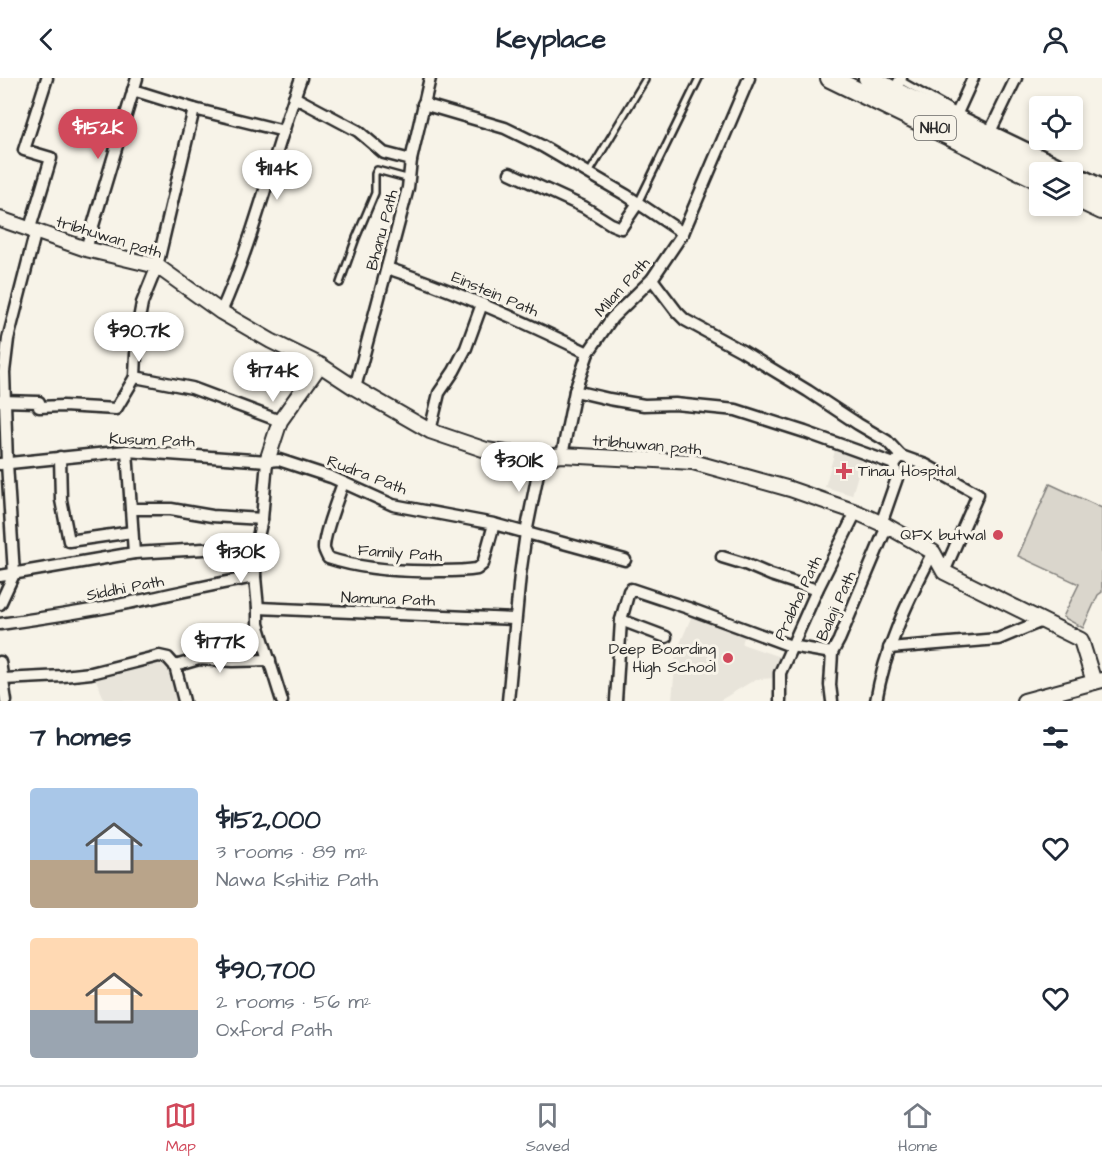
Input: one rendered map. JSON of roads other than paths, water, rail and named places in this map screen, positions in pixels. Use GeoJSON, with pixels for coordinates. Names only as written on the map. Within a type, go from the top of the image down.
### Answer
{"type":"FeatureCollection","features":[{"type":"Feature","properties":{"kind":"highway","name":"NH01"},"geometry":{"type":"LineString","coordinates":[[830,78],[1029,175]]}},
{"type":"Feature","properties":{"kind":"highway","name":"NH01"},"geometry":{"type":"LineString","coordinates":[[868,78],[898,82],[1040,162]]}},
{"type":"Feature","properties":{"kind":"highway"},"geometry":{"type":"LineString","coordinates":[[1083,185],[1102,194]]}},
{"type":"Feature","properties":{"kind":"highway"},"geometry":{"type":"LineString","coordinates":[[1083,201],[1102,210]]}},
{"type":"Feature","properties":{"kind":"street"},"geometry":{"type":"LineString","coordinates":[[0,604],[14,574],[4,463],[2,401],[4,339],[51,158],[24,150],[47,78]]}},
{"type":"Feature","properties":{"kind":"street"},"geometry":{"type":"LineString","coordinates":[[86,249],[136,78]]}},
{"type":"Feature","properties":{"kind":"street"},"geometry":{"type":"LineString","coordinates":[[221,312],[236,280],[259,214],[301,78]]}},
{"type":"Feature","properties":{"kind":"street","name":"Bhanu Path"},"geometry":{"type":"LineString","coordinates":[[355,388],[410,179],[411,160],[430,78]]}},
{"type":"Feature","properties":{"kind":"street","name":"Milan Path"},"geometry":{"type":"LineString","coordinates":[[562,455],[575,391],[588,353],[612,318],[652,279],[682,233],[749,78]]}},
{"type":"Feature","properties":{"kind":"street"},"geometry":{"type":"LineString","coordinates":[[955,116],[973,78]]}},
{"type":"Feature","properties":{"kind":"street"},"geometry":{"type":"LineString","coordinates":[[989,133],[1016,78]]}},
{"type":"Feature","properties":{"kind":"street"},"geometry":{"type":"LineString","coordinates":[[133,90],[194,109],[284,131]]}},
{"type":"Feature","properties":{"kind":"street"},"geometry":{"type":"LineString","coordinates":[[294,97],[358,131],[384,153],[411,160]]}},
{"type":"Feature","properties":{"kind":"street"},"geometry":{"type":"LineString","coordinates":[[423,104],[505,128],[542,146],[638,203],[682,233]]}},
{"type":"Feature","properties":{"kind":"street"},"geometry":{"type":"LineString","coordinates":[[2,401],[39,402],[39,407],[116,409],[135,377],[137,330],[142,303],[157,266],[194,109]]}},
{"type":"Feature","properties":{"kind":"street"},"geometry":{"type":"LineString","coordinates":[[510,173],[584,207],[621,228],[638,203]]}},
{"type":"Feature","properties":{"kind":"street","name":"tribhuwan path"},"geometry":{"type":"LineString","coordinates":[[0,219],[86,249],[157,266],[221,312],[271,341],[320,364],[355,388],[430,431],[486,450],[541,458],[562,455],[693,462],[790,489],[856,513],[884,525],[933,552]]}},
{"type":"Feature","properties":{"kind":"street","name":"Einstein Path"},"geometry":{"type":"LineString","coordinates":[[387,268],[482,304],[588,353]]}},
{"type":"Feature","properties":{"kind":"street"},"geometry":{"type":"LineString","coordinates":[[652,279],[685,320],[742,351],[887,441],[898,460]]}},
{"type":"Feature","properties":{"kind":"street"},"geometry":{"type":"LineString","coordinates":[[430,431],[439,393],[466,348],[482,304]]}},
{"type":"Feature","properties":{"kind":"street"},"geometry":{"type":"LineString","coordinates":[[282,701],[258,624],[256,546],[262,519],[267,461],[279,421],[320,364]]}},
{"type":"Feature","properties":{"kind":"street"},"geometry":{"type":"LineString","coordinates":[[135,377],[192,387],[279,421]]}},
{"type":"Feature","properties":{"kind":"street"},"geometry":{"type":"LineString","coordinates":[[575,391],[644,405],[675,404],[736,410],[898,460],[926,465],[978,494],[944,572]]}},
{"type":"Feature","properties":{"kind":"street"},"geometry":{"type":"LineString","coordinates":[[127,451],[134,553]]}},
{"type":"Feature","properties":{"kind":"street","name":"Kusum Path"},"geometry":{"type":"LineString","coordinates":[[4,463],[127,451],[267,461]]}},
{"type":"Feature","properties":{"kind":"street"},"geometry":{"type":"LineString","coordinates":[[60,458],[61,500],[69,541],[132,532]]}},
{"type":"Feature","properties":{"kind":"street"},"geometry":{"type":"LineString","coordinates":[[508,701],[526,533],[541,458]]}},
{"type":"Feature","properties":{"kind":"street","name":"Rudra Path"},"geometry":{"type":"LineString","coordinates":[[267,461],[279,460],[331,477],[393,505],[494,524],[625,560]]}},
{"type":"Feature","properties":{"kind":"street","name":"Balaji Path"},"geometry":{"type":"LineString","coordinates":[[832,701],[830,685],[832,653],[884,525],[897,478],[898,460]]}},
{"type":"Feature","properties":{"kind":"street","name":"Family Path"},"geometry":{"type":"LineString","coordinates":[[343,483],[324,550],[328,558],[363,568],[419,572],[477,569],[483,564],[494,524]]}},
{"type":"Feature","properties":{"kind":"street"},"geometry":{"type":"LineString","coordinates":[[131,509],[171,509],[212,516],[262,519]]}},
{"type":"Feature","properties":{"kind":"street","name":"Prabha Path"},"geometry":{"type":"LineString","coordinates":[[780,701],[780,673],[817,590],[856,513]]}},
{"type":"Feature","properties":{"kind":"street"},"geometry":{"type":"LineString","coordinates":[[0,576],[134,553],[256,546]]}},
{"type":"Feature","properties":{"kind":"street"},"geometry":{"type":"LineString","coordinates":[[933,552],[944,572],[1080,640],[1098,681],[1024,701]]}},
{"type":"Feature","properties":{"kind":"street"},"geometry":{"type":"LineString","coordinates":[[876,701],[894,634],[933,552]]}},
{"type":"Feature","properties":{"kind":"street"},"geometry":{"type":"LineString","coordinates":[[722,557],[771,576],[817,590]]}},
{"type":"Feature","properties":{"kind":"street","name":"Siddhi Path"},"geometry":{"type":"LineString","coordinates":[[0,624],[128,603],[255,577]]}},
{"type":"Feature","properties":{"kind":"street"},"geometry":{"type":"LineString","coordinates":[[616,701],[621,620],[628,591],[631,589],[791,646],[832,653]]}},
{"type":"Feature","properties":{"kind":"street","name":"Namuna Path"},"geometry":{"type":"LineString","coordinates":[[258,608],[516,619]]}},
{"type":"Feature","properties":{"kind":"street"},"geometry":{"type":"LineString","coordinates":[[621,620],[666,637]]}},
{"type":"Feature","properties":{"kind":"street"},"geometry":{"type":"LineString","coordinates":[[889,648],[999,639],[1042,621]]}},
{"type":"Feature","properties":{"kind":"street"},"geometry":{"type":"LineString","coordinates":[[3,680],[91,673],[159,656],[168,658],[175,666],[184,701]]}},
{"type":"Feature","properties":{"kind":"street"},"geometry":{"type":"LineString","coordinates":[[175,666],[199,659],[270,660]]}},
{"type":"Feature","properties":{"kind":"street"},"geometry":{"type":"LineString","coordinates":[[0,662],[6,701]]}},
{"type":"Feature","properties":{"kind":"lane"},"geometry":{"type":"LineString","coordinates":[[638,203],[699,78]]}},
{"type":"Feature","properties":{"kind":"lane"},"geometry":{"type":"LineString","coordinates":[[589,173],[645,80]]}},
{"type":"Feature","properties":{"kind":"lane"},"geometry":{"type":"LineString","coordinates":[[989,133],[1102,182]]}},
{"type":"Feature","properties":{"kind":"lane"},"geometry":{"type":"LineString","coordinates":[[340,283],[375,193],[377,170],[410,179]]}},
{"type":"Feature","properties":{"kind":"place","name":"Tinau Hospital"},"geometry":{"type":"Point","coordinates":[844,471]}},
{"type":"Feature","properties":{"kind":"place","name":"QFX butwal"},"geometry":{"type":"Point","coordinates":[998,535]}},
{"type":"Feature","properties":{"kind":"place","name":"Deep Boarding High School"},"geometry":{"type":"Point","coordinates":[728,658]}}]}
